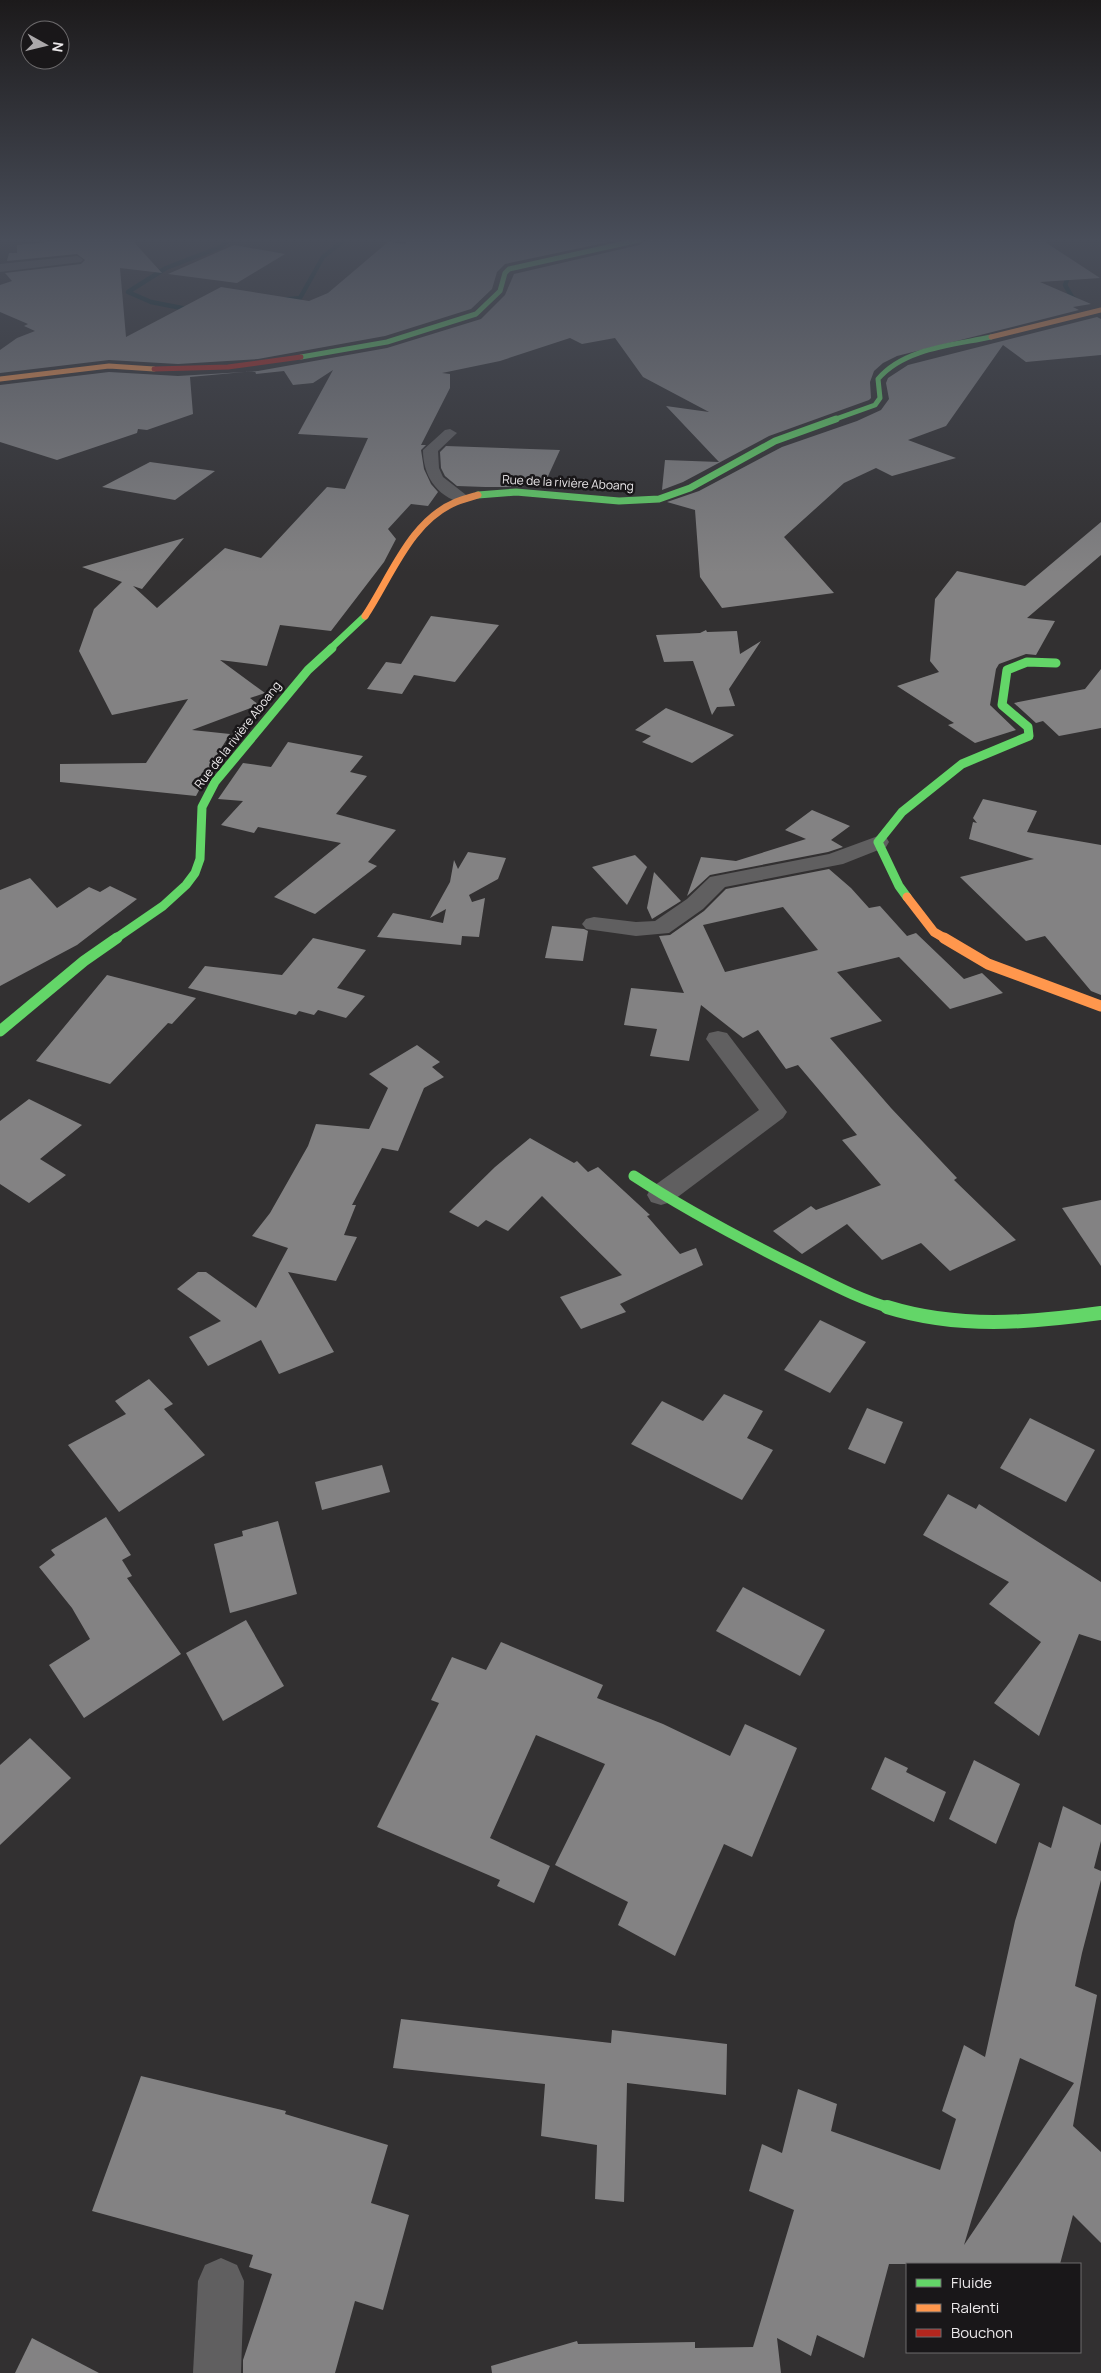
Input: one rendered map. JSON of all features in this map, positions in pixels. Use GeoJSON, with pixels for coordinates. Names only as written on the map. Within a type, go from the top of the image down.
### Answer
{"type":"FeatureCollection","features":[{"type":"Feature","properties":{"kind":"street"},"geometry":{"type":"LineString","coordinates":[[0,379],[109,366],[178,370],[258,365],[346,351]]}},
{"type":"Feature","properties":{"kind":"street","name":"Rue de la rivière Aboang"},"geometry":{"type":"LineString","coordinates":[[0,1031],[96,952],[165,904],[182,889],[196,872],[201,853],[200,816],[204,799],[215,782],[303,676],[371,609],[395,561],[426,520],[447,504],[462,498],[503,492],[620,501],[644,500],[679,494],[763,447],[799,432],[866,410],[876,404],[880,398],[877,380],[880,376],[905,359],[928,351]]}},
{"type":"Feature","properties":{"kind":"street"},"geometry":{"type":"LineString","coordinates":[[450,433],[430,450],[430,466],[438,483],[462,498]]}},
{"type":"Feature","properties":{"kind":"street"},"geometry":{"type":"LineString","coordinates":[[594,924],[636,929],[661,928],[696,904],[718,882],[835,859],[878,842],[902,812],[962,764],[1029,736],[1028,727],[1002,705],[1008,670],[1027,662],[1056,663]]}},
{"type":"Feature","properties":{"kind":"street"},"geometry":{"type":"LineString","coordinates":[[878,842],[899,886],[934,932],[988,964],[1101,1006]]}},
{"type":"Feature","properties":{"kind":"street"},"geometry":{"type":"LineString","coordinates":[[661,1195],[774,1112],[718,1039]]}},
{"type":"Feature","properties":{"kind":"street"},"geometry":{"type":"LineString","coordinates":[[634,1176],[661,1195],[711,1225],[869,1303],[920,1316],[991,1324],[1060,1319],[1101,1313]]}},
{"type":"Feature","properties":{"kind":"street"},"geometry":{"type":"LineString","coordinates":[[217,2373],[221,2281]]}},
{"type":"Feature","properties":{"kind":"building"},"geometry":{"type":"Polygon","coordinates":[[[0,351],[304,351],[258,359],[178,364],[109,360],[0,373],[0,351]]]}},
{"type":"Feature","properties":{"kind":"building"},"geometry":{"type":"Polygon","coordinates":[[[371,351],[531,351],[500,361],[442,373],[450,374],[450,388],[421,445],[426,445],[421,450],[424,469],[431,484],[438,492],[428,506],[411,504],[388,529],[396,539],[384,562],[331,631],[280,625],[267,666],[220,660],[265,693],[250,698],[259,705],[192,730],[230,734],[214,760],[220,760],[204,781],[196,796],[60,782],[60,764],[146,763],[188,699],[112,715],[79,651],[94,609],[122,582],[82,567],[184,538],[142,589],[133,586],[157,608],[225,548],[261,558],[327,487],[345,489],[368,438],[298,434],[333,370],[313,383],[293,385],[284,371],[256,374],[255,371],[371,351]]]}},
{"type":"Feature","properties":{"kind":"building"},"geometry":{"type":"Polygon","coordinates":[[[624,351],[918,351],[897,356],[883,363],[874,371],[870,382],[871,398],[869,400],[769,436],[683,482],[662,490],[665,460],[719,462],[666,406],[709,412],[643,377],[624,351]]]}},
{"type":"Feature","properties":{"kind":"building"},"geometry":{"type":"Polygon","coordinates":[[[964,351],[999,351],[946,426],[908,440],[956,458],[892,476],[876,468],[844,483],[784,537],[834,593],[722,608],[700,577],[695,510],[667,502],[699,491],[782,447],[857,421],[881,410],[889,399],[886,383],[888,378],[908,365],[964,351]]]}},
{"type":"Feature","properties":{"kind":"building"},"geometry":{"type":"Polygon","coordinates":[[[1011,351],[1101,351],[1101,355],[1026,362],[1011,351]]]}},
{"type":"Feature","properties":{"kind":"building"},"geometry":{"type":"Polygon","coordinates":[[[109,372],[178,376],[249,372],[190,377],[193,414],[147,430],[138,429],[137,433],[57,460],[0,442],[0,385],[109,372]]]}},
{"type":"Feature","properties":{"kind":"building"},"geometry":{"type":"Polygon","coordinates":[[[446,446],[560,450],[544,485],[525,483],[523,487],[485,487],[457,486],[445,476],[441,468],[440,452],[446,446]]]}},
{"type":"Feature","properties":{"kind":"building"},"geometry":{"type":"Polygon","coordinates":[[[150,462],[215,471],[175,500],[102,487],[150,462]]]}},
{"type":"Feature","properties":{"kind":"building"},"geometry":{"type":"Polygon","coordinates":[[[1101,522],[1101,555],[1027,618],[1055,621],[1036,655],[1026,654],[999,664],[996,669],[990,705],[1016,730],[975,743],[948,725],[954,723],[897,686],[939,672],[930,661],[935,599],[957,571],[1025,586],[1101,522]]]}},
{"type":"Feature","properties":{"kind":"building"},"geometry":{"type":"Polygon","coordinates":[[[431,616],[499,625],[455,682],[414,675],[402,694],[367,689],[386,662],[401,664],[431,616]]]}},
{"type":"Feature","properties":{"kind":"building"},"geometry":{"type":"Polygon","coordinates":[[[706,630],[707,632],[737,631],[740,654],[761,641],[729,689],[735,706],[717,707],[712,715],[693,661],[664,662],[656,635],[700,633],[706,630]]]}},
{"type":"Feature","properties":{"kind":"building"},"geometry":{"type":"Polygon","coordinates":[[[1101,669],[1101,728],[1059,736],[1043,721],[1036,723],[1014,703],[1085,689],[1101,669]]]}},
{"type":"Feature","properties":{"kind":"building"},"geometry":{"type":"Polygon","coordinates":[[[666,708],[734,735],[692,763],[642,742],[651,736],[635,730],[666,708]]]}},
{"type":"Feature","properties":{"kind":"building"},"geometry":{"type":"Polygon","coordinates":[[[288,742],[363,756],[350,772],[367,776],[336,814],[396,830],[368,862],[377,866],[315,914],[274,897],[341,843],[258,827],[254,833],[221,825],[243,801],[218,799],[243,763],[271,767],[288,742]]]}},
{"type":"Feature","properties":{"kind":"building"},"geometry":{"type":"Polygon","coordinates":[[[983,799],[1037,811],[1027,832],[1101,845],[1101,995],[1091,991],[1045,936],[1026,941],[960,877],[1034,859],[969,839],[973,822],[977,823],[973,818],[983,799]]]}},
{"type":"Feature","properties":{"kind":"building"},"geometry":{"type":"Polygon","coordinates":[[[812,810],[850,826],[831,840],[843,847],[828,852],[710,875],[687,896],[701,857],[736,861],[806,839],[785,830],[812,810]]]}},
{"type":"Feature","properties":{"kind":"building"},"geometry":{"type":"Polygon","coordinates":[[[468,852],[506,858],[498,879],[469,895],[472,902],[485,898],[479,937],[462,936],[461,945],[377,937],[393,913],[443,923],[446,909],[430,918],[450,882],[454,860],[458,869],[468,852]]]}},
{"type":"Feature","properties":{"kind":"building"},"geometry":{"type":"Polygon","coordinates":[[[635,855],[647,867],[627,905],[592,867],[635,855]]]}},
{"type":"Feature","properties":{"kind":"building"},"geometry":{"type":"Polygon","coordinates":[[[829,869],[851,888],[869,908],[880,906],[907,936],[916,933],[964,979],[982,973],[1003,993],[950,1009],[899,957],[837,972],[882,1021],[830,1038],[891,1108],[957,1178],[954,1180],[1016,1240],[950,1271],[921,1243],[882,1260],[847,1224],[802,1254],[773,1231],[811,1206],[816,1210],[881,1185],[842,1140],[857,1135],[798,1065],[786,1069],[758,1030],[743,1038],[701,1005],[689,1061],[650,1056],[657,1029],[624,1025],[631,988],[684,993],[659,936],[670,935],[704,911],[726,889],[829,869]],[[783,907],[703,925],[725,972],[818,950],[783,907]]]}},
{"type":"Feature","properties":{"kind":"building"},"geometry":{"type":"Polygon","coordinates":[[[654,872],[681,901],[652,919],[647,908],[654,872]]]}},
{"type":"Feature","properties":{"kind":"building"},"geometry":{"type":"Polygon","coordinates":[[[30,878],[57,908],[89,887],[100,892],[110,886],[137,899],[77,945],[0,986],[0,890],[30,878]]]}},
{"type":"Feature","properties":{"kind":"building"},"geometry":{"type":"Polygon","coordinates":[[[552,926],[588,931],[583,961],[545,958],[552,926]]]}},
{"type":"Feature","properties":{"kind":"building"},"geometry":{"type":"Polygon","coordinates":[[[313,938],[366,950],[337,988],[365,996],[346,1018],[318,1010],[314,1015],[299,1011],[296,1015],[188,988],[205,966],[282,975],[313,938]]]}},
{"type":"Feature","properties":{"kind":"building"},"geometry":{"type":"Polygon","coordinates":[[[107,975],[196,998],[172,1024],[168,1023],[110,1084],[36,1061],[107,975]]]}},
{"type":"Feature","properties":{"kind":"building"},"geometry":{"type":"Polygon","coordinates":[[[417,1045],[440,1062],[432,1067],[444,1077],[424,1088],[398,1151],[382,1148],[352,1205],[356,1205],[344,1235],[357,1237],[336,1281],[288,1272],[334,1352],[279,1374],[261,1340],[208,1366],[189,1337],[221,1321],[177,1289],[198,1272],[206,1272],[256,1308],[288,1248],[252,1236],[270,1213],[308,1146],[316,1124],[369,1129],[388,1088],[369,1074],[417,1045]]]}},
{"type":"Feature","properties":{"kind":"building"},"geometry":{"type":"Polygon","coordinates":[[[29,1099],[82,1125],[40,1159],[66,1175],[29,1203],[0,1184],[0,1121],[29,1099]]]}},
{"type":"Feature","properties":{"kind":"building"},"geometry":{"type":"Polygon","coordinates":[[[530,1138],[574,1163],[577,1161],[588,1172],[598,1167],[650,1215],[647,1216],[680,1254],[696,1248],[703,1265],[620,1304],[626,1312],[581,1329],[560,1297],[622,1275],[542,1196],[508,1231],[486,1220],[478,1227],[449,1212],[495,1167],[530,1138]]]}},
{"type":"Feature","properties":{"kind":"building"},"geometry":{"type":"Polygon","coordinates":[[[1101,1200],[1101,1266],[1062,1208],[1101,1200]]]}},
{"type":"Feature","properties":{"kind":"building"},"geometry":{"type":"Polygon","coordinates":[[[820,1320],[866,1342],[830,1393],[784,1370],[820,1320]]]}},
{"type":"Feature","properties":{"kind":"building"},"geometry":{"type":"Polygon","coordinates":[[[149,1379],[173,1404],[164,1409],[205,1455],[119,1512],[68,1445],[126,1414],[115,1401],[149,1379]]]}},
{"type":"Feature","properties":{"kind":"building"},"geometry":{"type":"Polygon","coordinates":[[[724,1394],[763,1411],[747,1438],[773,1450],[742,1500],[631,1444],[662,1401],[703,1421],[724,1394]]]}},
{"type":"Feature","properties":{"kind":"building"},"geometry":{"type":"Polygon","coordinates":[[[867,1408],[903,1422],[885,1464],[848,1449],[867,1408]]]}},
{"type":"Feature","properties":{"kind":"building"},"geometry":{"type":"Polygon","coordinates":[[[1030,1418],[1095,1450],[1066,1502],[1000,1468],[1030,1418]]]}},
{"type":"Feature","properties":{"kind":"building"},"geometry":{"type":"Polygon","coordinates":[[[382,1465],[390,1492],[322,1510],[315,1482],[382,1465]]]}},
{"type":"Feature","properties":{"kind":"building"},"geometry":{"type":"Polygon","coordinates":[[[948,1494],[976,1509],[979,1504],[1101,1582],[1101,1641],[1079,1634],[1039,1736],[994,1703],[1041,1642],[989,1604],[1009,1582],[923,1535],[948,1494]]]}},
{"type":"Feature","properties":{"kind":"building"},"geometry":{"type":"Polygon","coordinates":[[[106,1517],[131,1555],[122,1560],[132,1576],[127,1578],[181,1654],[84,1718],[49,1665],[90,1639],[72,1608],[39,1567],[55,1555],[51,1550],[106,1517]]]}},
{"type":"Feature","properties":{"kind":"building"},"geometry":{"type":"Polygon","coordinates":[[[278,1521],[297,1594],[230,1613],[214,1544],[243,1536],[242,1531],[278,1521]]]}},
{"type":"Feature","properties":{"kind":"building"},"geometry":{"type":"Polygon","coordinates":[[[743,1587],[825,1630],[800,1676],[716,1631],[743,1587]]]}},
{"type":"Feature","properties":{"kind":"building"},"geometry":{"type":"Polygon","coordinates":[[[246,1620],[284,1686],[223,1721],[186,1653],[246,1620]]]}},
{"type":"Feature","properties":{"kind":"building"},"geometry":{"type":"Polygon","coordinates":[[[501,1642],[603,1685],[597,1698],[663,1724],[730,1756],[745,1724],[797,1748],[752,1857],[724,1844],[675,1956],[618,1925],[628,1902],[555,1865],[605,1764],[536,1735],[490,1838],[550,1866],[534,1903],[497,1886],[500,1880],[377,1827],[439,1703],[431,1700],[452,1657],[486,1670],[501,1642]]]}},
{"type":"Feature","properties":{"kind":"building"},"geometry":{"type":"Polygon","coordinates":[[[30,1738],[71,1778],[0,1845],[0,1765],[30,1738]]]}},
{"type":"Feature","properties":{"kind":"building"},"geometry":{"type":"Polygon","coordinates":[[[885,1757],[908,1768],[906,1772],[946,1792],[934,1822],[871,1789],[885,1757]]]}},
{"type":"Feature","properties":{"kind":"building"},"geometry":{"type":"Polygon","coordinates":[[[974,1760],[1020,1784],[996,1844],[949,1819],[974,1760]]]}},
{"type":"Feature","properties":{"kind":"building"},"geometry":{"type":"Polygon","coordinates":[[[1063,1806],[1101,1825],[1101,1841],[1094,1868],[1101,1871],[1101,1880],[1075,1986],[1097,1995],[1073,2126],[1101,2152],[1101,2243],[1073,2215],[1060,2263],[889,2264],[864,2358],[817,2335],[811,2356],[777,2338],[781,2373],[492,2373],[491,2366],[577,2341],[578,2344],[695,2342],[695,2348],[753,2347],[794,2210],[749,2191],[762,2144],[782,2153],[798,2089],[837,2104],[831,2131],[940,2170],[956,2119],[942,2111],[964,2045],[985,2057],[1015,1921],[1039,1842],[1051,1848],[1063,1806]],[[1020,2058],[964,2245],[1074,2083],[1020,2058]]]}},
{"type":"Feature","properties":{"kind":"building"},"geometry":{"type":"Polygon","coordinates":[[[401,2019],[611,2043],[612,2030],[727,2044],[726,2095],[627,2083],[624,2202],[595,2199],[597,2145],[541,2136],[545,2084],[393,2068],[401,2019]]]}},
{"type":"Feature","properties":{"kind":"building"},"geometry":{"type":"Polygon","coordinates":[[[141,2076],[286,2111],[285,2114],[388,2145],[371,2203],[409,2215],[383,2310],[355,2301],[335,2373],[243,2373],[243,2360],[272,2274],[249,2267],[253,2255],[92,2211],[141,2076]]]}},
{"type":"Feature","properties":{"kind":"building"},"geometry":{"type":"Polygon","coordinates":[[[32,2338],[99,2373],[15,2373],[32,2338]]]}},
{"type":"Feature","properties":{"kind":"traffic: fast"},"geometry":{"type":"LineString","coordinates":[[301,357],[337,351]]}},
{"type":"Feature","properties":{"kind":"traffic: fast"},"geometry":{"type":"LineString","coordinates":[[478,495],[516,492],[619,501],[659,499],[690,488],[775,441],[875,405],[880,398],[878,379],[886,370],[898,362],[930,351]]}},
{"type":"Feature","properties":{"kind":"traffic: fast"},"geometry":{"type":"LineString","coordinates":[[0,1031],[84,961],[163,906],[186,885],[195,873],[200,859],[202,807],[215,782],[308,670],[365,616]]}},
{"type":"Feature","properties":{"kind":"traffic: fast"},"geometry":{"type":"LineString","coordinates":[[907,897],[899,886],[878,842],[902,812],[962,764],[1029,736],[1028,727],[1002,705],[1007,670],[1027,662],[1056,663]]}},
{"type":"Feature","properties":{"kind":"traffic: fast"},"geometry":{"type":"LineString","coordinates":[[634,1176],[692,1212],[773,1255],[855,1295],[903,1312],[943,1320],[988,1323],[1056,1319],[1101,1313]]}},
{"type":"Feature","properties":{"kind":"traffic: slow"},"geometry":{"type":"LineString","coordinates":[[0,379],[109,366],[154,369]]}},
{"type":"Feature","properties":{"kind":"traffic: slow"},"geometry":{"type":"LineString","coordinates":[[365,616],[398,560],[422,526],[437,512],[455,502],[478,495]]}},
{"type":"Feature","properties":{"kind":"traffic: slow"},"geometry":{"type":"LineString","coordinates":[[907,897],[934,932],[988,964],[1101,1006]]}},
{"type":"Feature","properties":{"kind":"traffic: jam"},"geometry":{"type":"LineString","coordinates":[[154,369],[228,367],[301,357]]}}]}
